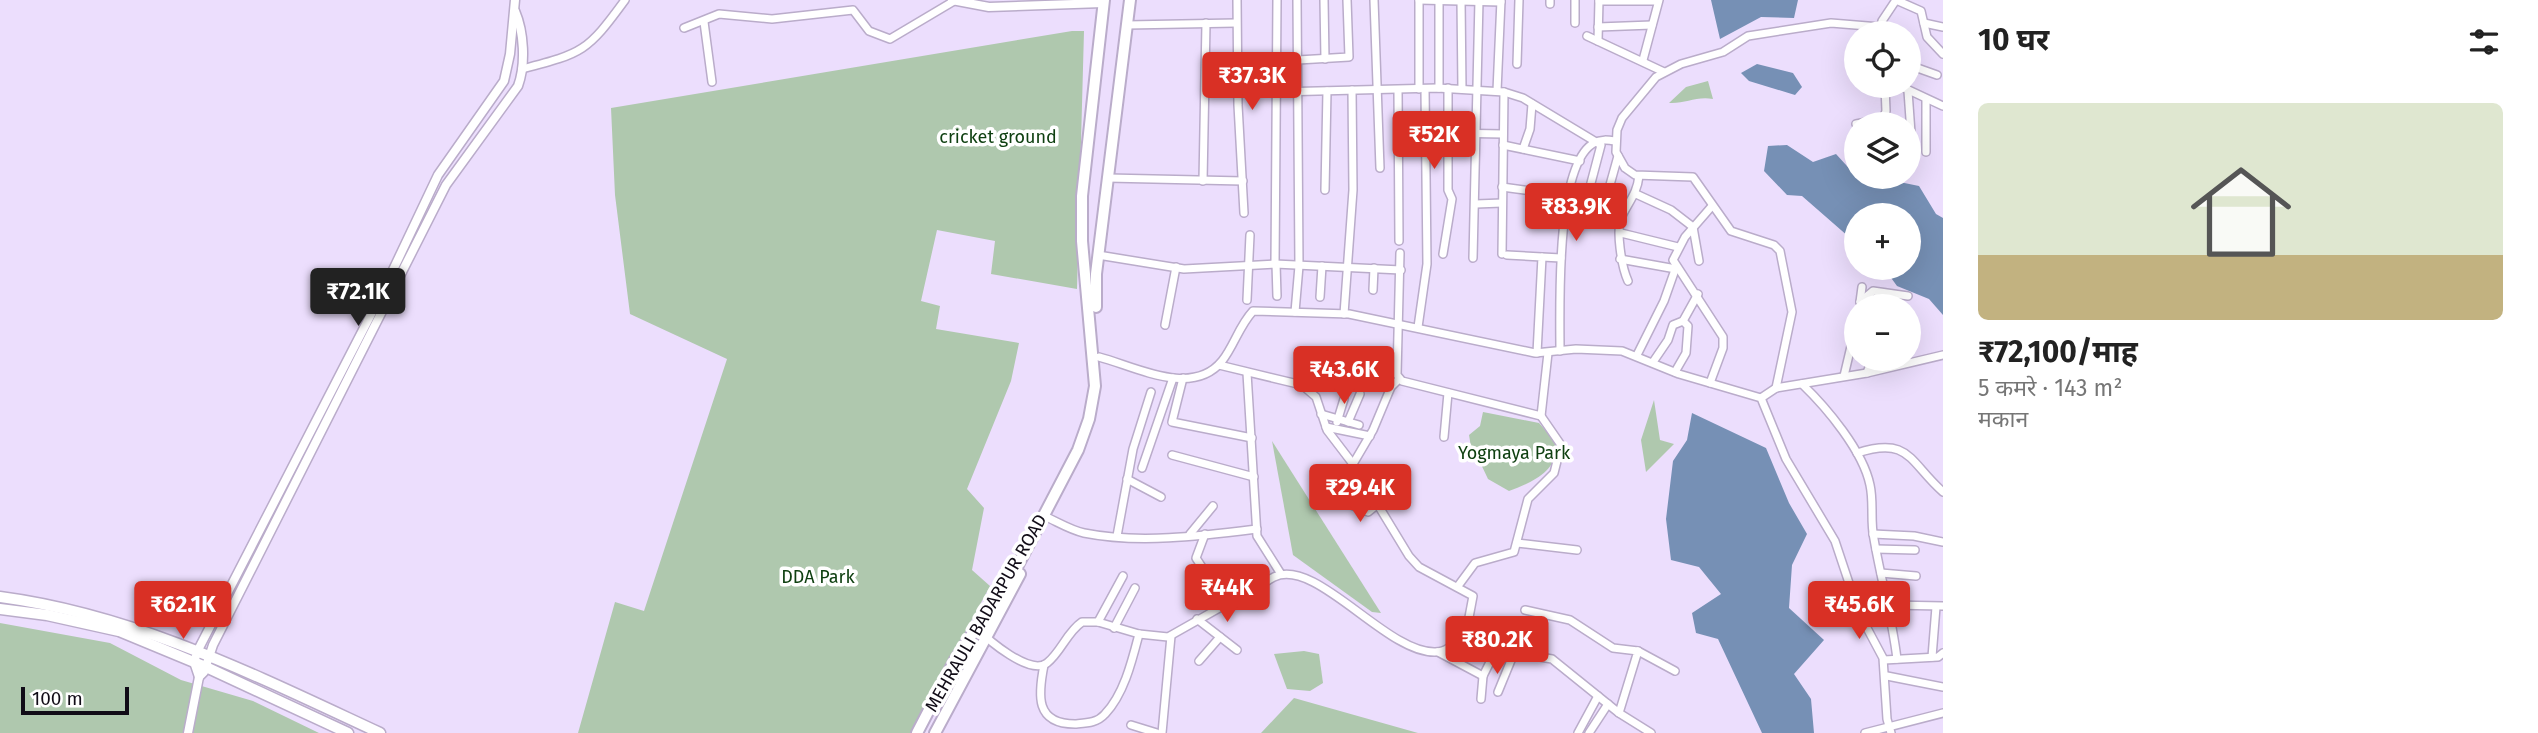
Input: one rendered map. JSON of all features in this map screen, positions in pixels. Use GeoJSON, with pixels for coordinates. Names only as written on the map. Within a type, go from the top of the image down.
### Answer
{"type":"FeatureCollection","features":[{"type":"Feature","properties":{"kind":"main road","name":"MEHRAULI BADARPUR ROAD"},"geometry":{"type":"LineString","coordinates":[[917,733],[955,660],[1047,517],[1081,443],[1093,402],[1091,273],[1098,255],[1130,0]]}},
{"type":"Feature","properties":{"kind":"main road","name":"MEHRAULI BADARPUR ROAD"},"geometry":{"type":"LineString","coordinates":[[936,733],[1095,422],[1100,401],[1099,357],[1082,196],[1104,1]]}},
{"type":"Feature","properties":{"kind":"main road"},"geometry":{"type":"LineString","coordinates":[[0,597],[39,602],[111,619],[198,650],[380,733]]}},
{"type":"Feature","properties":{"kind":"main road"},"geometry":{"type":"LineString","coordinates":[[0,609],[47,615],[119,631],[206,667],[348,733]]}},
{"type":"Feature","properties":{"kind":"street"},"geometry":{"type":"LineString","coordinates":[[199,677],[194,662],[198,650],[371,314],[438,175],[503,81],[508,66],[515,0]]}},
{"type":"Feature","properties":{"kind":"street"},"geometry":{"type":"LineString","coordinates":[[522,69],[579,52],[602,32],[625,0]]}},
{"type":"Feature","properties":{"kind":"street"},"geometry":{"type":"LineString","coordinates":[[1237,0],[1244,213]]}},
{"type":"Feature","properties":{"kind":"street"},"geometry":{"type":"LineString","coordinates":[[1277,0],[1277,296]]}},
{"type":"Feature","properties":{"kind":"street"},"geometry":{"type":"LineString","coordinates":[[1295,312],[1299,265],[1300,92],[1297,0]]}},
{"type":"Feature","properties":{"kind":"street"},"geometry":{"type":"LineString","coordinates":[[1324,0],[1325,59]]}},
{"type":"Feature","properties":{"kind":"street"},"geometry":{"type":"LineString","coordinates":[[1298,60],[1349,57],[1347,0]]}},
{"type":"Feature","properties":{"kind":"street"},"geometry":{"type":"LineString","coordinates":[[1374,0],[1380,168]]}},
{"type":"Feature","properties":{"kind":"street"},"geometry":{"type":"LineString","coordinates":[[1418,327],[1427,264],[1419,0],[1501,1],[1504,255],[1561,258]]}},
{"type":"Feature","properties":{"kind":"street"},"geometry":{"type":"LineString","coordinates":[[1517,64],[1518,0]]}},
{"type":"Feature","properties":{"kind":"street"},"geometry":{"type":"LineString","coordinates":[[1575,0],[1575,23]]}},
{"type":"Feature","properties":{"kind":"street"},"geometry":{"type":"LineString","coordinates":[[1885,21],[1896,0],[1922,11],[1927,37],[1943,54]]}},
{"type":"Feature","properties":{"kind":"street"},"geometry":{"type":"LineString","coordinates":[[684,28],[719,14],[772,19],[853,10],[869,31],[890,39],[953,1],[989,7],[1104,1]]}},
{"type":"Feature","properties":{"kind":"street"},"geometry":{"type":"LineString","coordinates":[[1439,1],[1439,88]]}},
{"type":"Feature","properties":{"kind":"street"},"geometry":{"type":"LineString","coordinates":[[1461,1],[1462,89]]}},
{"type":"Feature","properties":{"kind":"street"},"geometry":{"type":"LineString","coordinates":[[1473,258],[1478,134],[1479,1]]}},
{"type":"Feature","properties":{"kind":"street"},"geometry":{"type":"LineString","coordinates":[[1598,41],[1599,1],[1659,1],[1643,60]]}},
{"type":"Feature","properties":{"kind":"street"},"geometry":{"type":"LineString","coordinates":[[188,733],[199,677],[206,667],[209,654],[446,185],[518,86],[522,69],[521,30],[514,11]]}},
{"type":"Feature","properties":{"kind":"street"},"geometry":{"type":"LineString","coordinates":[[704,22],[712,82]]}},
{"type":"Feature","properties":{"kind":"street"},"geometry":{"type":"LineString","coordinates":[[1203,181],[1206,23]]}},
{"type":"Feature","properties":{"kind":"street"},"geometry":{"type":"LineString","coordinates":[[1127,25],[1237,23]]}},
{"type":"Feature","properties":{"kind":"street"},"geometry":{"type":"LineString","coordinates":[[1776,388],[1792,312],[1780,251],[1773,244],[1731,231],[1693,177],[1639,176],[1625,168],[1618,156],[1615,141],[1622,118],[1634,100],[1664,72],[1723,52],[1748,36],[1831,23],[1844,25]]}},
{"type":"Feature","properties":{"kind":"street"},"geometry":{"type":"LineString","coordinates":[[1924,23],[1943,27]]}},
{"type":"Feature","properties":{"kind":"street"},"geometry":{"type":"LineString","coordinates":[[1598,27],[1652,25]]}},
{"type":"Feature","properties":{"kind":"street"},"geometry":{"type":"LineString","coordinates":[[1587,36],[1664,72]]}},
{"type":"Feature","properties":{"kind":"street"},"geometry":{"type":"LineString","coordinates":[[1921,71],[1937,75]]}},
{"type":"Feature","properties":{"kind":"street"},"geometry":{"type":"LineString","coordinates":[[1278,92],[1439,88],[1500,91],[1532,104],[1598,141],[1615,141]]}},
{"type":"Feature","properties":{"kind":"street"},"geometry":{"type":"LineString","coordinates":[[1443,254],[1452,199],[1448,190],[1448,88]]}},
{"type":"Feature","properties":{"kind":"street"},"geometry":{"type":"LineString","coordinates":[[1345,314],[1353,190],[1352,90]]}},
{"type":"Feature","properties":{"kind":"street"},"geometry":{"type":"LineString","coordinates":[[1398,90],[1399,241]]}},
{"type":"Feature","properties":{"kind":"street"},"geometry":{"type":"LineString","coordinates":[[1325,190],[1327,91]]}},
{"type":"Feature","properties":{"kind":"street"},"geometry":{"type":"LineString","coordinates":[[1921,97],[1943,106]]}},
{"type":"Feature","properties":{"kind":"street"},"geometry":{"type":"LineString","coordinates":[[1926,100],[1926,152]]}},
{"type":"Feature","properties":{"kind":"street"},"geometry":{"type":"LineString","coordinates":[[1523,149],[1530,129],[1532,104]]}},
{"type":"Feature","properties":{"kind":"street"},"geometry":{"type":"LineString","coordinates":[[1448,134],[1503,134]]}},
{"type":"Feature","properties":{"kind":"street"},"geometry":{"type":"LineString","coordinates":[[1560,351],[1561,258],[1572,178],[1589,147],[1598,141]]}},
{"type":"Feature","properties":{"kind":"street"},"geometry":{"type":"LineString","coordinates":[[1586,202],[1601,148],[1598,141]]}},
{"type":"Feature","properties":{"kind":"street"},"geometry":{"type":"LineString","coordinates":[[1503,145],[1580,161]]}},
{"type":"Feature","properties":{"kind":"street"},"geometry":{"type":"LineString","coordinates":[[1608,192],[1618,156]]}},
{"type":"Feature","properties":{"kind":"street"},"geometry":{"type":"LineString","coordinates":[[1628,281],[1620,259],[1621,217],[1636,194],[1639,176]]}},
{"type":"Feature","properties":{"kind":"street"},"geometry":{"type":"LineString","coordinates":[[1108,178],[1242,181]]}},
{"type":"Feature","properties":{"kind":"street"},"geometry":{"type":"LineString","coordinates":[[1502,187],[1569,196],[1621,217]]}},
{"type":"Feature","properties":{"kind":"street"},"geometry":{"type":"LineString","coordinates":[[1636,194],[1671,210],[1693,227],[1699,261]]}},
{"type":"Feature","properties":{"kind":"street"},"geometry":{"type":"LineString","coordinates":[[1476,204],[1502,203]]}},
{"type":"Feature","properties":{"kind":"street"},"geometry":{"type":"LineString","coordinates":[[1710,383],[1724,341],[1698,294],[1676,268],[1673,260],[1678,247],[1712,206]]}},
{"type":"Feature","properties":{"kind":"street"},"geometry":{"type":"LineString","coordinates":[[1620,233],[1678,247]]}},
{"type":"Feature","properties":{"kind":"street"},"geometry":{"type":"LineString","coordinates":[[1247,300],[1250,235]]}},
{"type":"Feature","properties":{"kind":"street"},"geometry":{"type":"LineString","coordinates":[[1353,464],[1370,436],[1391,387],[1399,379],[1401,253]]}},
{"type":"Feature","properties":{"kind":"street"},"geometry":{"type":"LineString","coordinates":[[1098,255],[1176,268],[1276,264],[1401,270]]}},
{"type":"Feature","properties":{"kind":"street"},"geometry":{"type":"LineString","coordinates":[[1537,354],[1542,257]]}},
{"type":"Feature","properties":{"kind":"street"},"geometry":{"type":"LineString","coordinates":[[1620,259],[1676,268]]}},
{"type":"Feature","properties":{"kind":"street"},"geometry":{"type":"LineString","coordinates":[[1320,297],[1322,266]]}},
{"type":"Feature","properties":{"kind":"street"},"geometry":{"type":"LineString","coordinates":[[1165,325],[1176,268]]}},
{"type":"Feature","properties":{"kind":"street"},"geometry":{"type":"LineString","coordinates":[[1373,290],[1374,268]]}},
{"type":"Feature","properties":{"kind":"street"},"geometry":{"type":"LineString","coordinates":[[1637,355],[1664,301],[1676,268]]}},
{"type":"Feature","properties":{"kind":"street"},"geometry":{"type":"LineString","coordinates":[[1861,294],[1862,287]]}},
{"type":"Feature","properties":{"kind":"street"},"geometry":{"type":"LineString","coordinates":[[1870,294],[1873,291],[1894,294]]}},
{"type":"Feature","properties":{"kind":"street"},"geometry":{"type":"LineString","coordinates":[[1653,362],[1668,340],[1673,325],[1683,321],[1698,294]]}},
{"type":"Feature","properties":{"kind":"street"},"geometry":{"type":"LineString","coordinates":[[1099,357],[1150,374],[1183,378],[1203,374],[1219,365],[1253,311],[1345,314],[1418,327],[1537,354],[1606,349],[1637,355],[1675,372],[1761,398]]}},
{"type":"Feature","properties":{"kind":"street"},"geometry":{"type":"LineString","coordinates":[[1675,372],[1686,350],[1688,326],[1683,321]]}},
{"type":"Feature","properties":{"kind":"street"},"geometry":{"type":"LineString","coordinates":[[1541,416],[1548,353]]}},
{"type":"Feature","properties":{"kind":"street"},"geometry":{"type":"LineString","coordinates":[[1761,398],[1776,388],[1867,373],[1943,355]]}},
{"type":"Feature","properties":{"kind":"street"},"geometry":{"type":"LineString","coordinates":[[1219,365],[1307,387],[1316,397],[1326,427],[1353,464],[1413,562],[1458,586],[1474,598],[1467,628]]}},
{"type":"Feature","properties":{"kind":"street"},"geometry":{"type":"LineString","coordinates":[[1844,376],[1845,371]]}},
{"type":"Feature","properties":{"kind":"street"},"geometry":{"type":"LineString","coordinates":[[1247,373],[1256,528],[1262,547],[1281,574]]}},
{"type":"Feature","properties":{"kind":"street"},"geometry":{"type":"LineString","coordinates":[[1142,468],[1173,378]]}},
{"type":"Feature","properties":{"kind":"street"},"geometry":{"type":"LineString","coordinates":[[1183,378],[1172,422],[1252,439]]}},
{"type":"Feature","properties":{"kind":"street"},"geometry":{"type":"LineString","coordinates":[[1399,379],[1541,416],[1560,440],[1561,452],[1549,480],[1528,499],[1512,553],[1472,566],[1458,586]]}},
{"type":"Feature","properties":{"kind":"street"},"geometry":{"type":"LineString","coordinates":[[1802,384],[1821,402],[1857,453],[1870,483],[1873,534],[1882,586],[1890,605],[1897,659]]}},
{"type":"Feature","properties":{"kind":"street"},"geometry":{"type":"LineString","coordinates":[[1117,536],[1135,439],[1151,392]]}},
{"type":"Feature","properties":{"kind":"street"},"geometry":{"type":"LineString","coordinates":[[1444,437],[1448,393]]}},
{"type":"Feature","properties":{"kind":"street"},"geometry":{"type":"LineString","coordinates":[[1348,422],[1360,394]]}},
{"type":"Feature","properties":{"kind":"street"},"geometry":{"type":"LineString","coordinates":[[1761,398],[1786,459],[1835,541],[1862,618],[1884,660],[1890,729]]}},
{"type":"Feature","properties":{"kind":"street"},"geometry":{"type":"LineString","coordinates":[[1336,429],[1344,399]]}},
{"type":"Feature","properties":{"kind":"street"},"geometry":{"type":"LineString","coordinates":[[1321,414],[1359,425]]}},
{"type":"Feature","properties":{"kind":"street"},"geometry":{"type":"LineString","coordinates":[[1326,427],[1370,436]]}},
{"type":"Feature","properties":{"kind":"street"},"geometry":{"type":"LineString","coordinates":[[1857,453],[1893,447],[1916,462],[1943,492]]}},
{"type":"Feature","properties":{"kind":"street"},"geometry":{"type":"LineString","coordinates":[[1172,454],[1254,477]]}},
{"type":"Feature","properties":{"kind":"street"},"geometry":{"type":"LineString","coordinates":[[1127,479],[1161,496]]}},
{"type":"Feature","properties":{"kind":"street"},"geometry":{"type":"LineString","coordinates":[[1339,500],[1368,512],[1378,504]]}},
{"type":"Feature","properties":{"kind":"street"},"geometry":{"type":"LineString","coordinates":[[1190,534],[1213,506]]}},
{"type":"Feature","properties":{"kind":"street"},"geometry":{"type":"LineString","coordinates":[[1047,517],[1083,533],[1143,538],[1256,528]]}},
{"type":"Feature","properties":{"kind":"street"},"geometry":{"type":"LineString","coordinates":[[1205,534],[1196,558],[1226,604]]}},
{"type":"Feature","properties":{"kind":"street"},"geometry":{"type":"LineString","coordinates":[[1873,534],[1914,536],[1943,542]]}},
{"type":"Feature","properties":{"kind":"street"},"geometry":{"type":"LineString","coordinates":[[1517,543],[1577,551]]}},
{"type":"Feature","properties":{"kind":"street"},"geometry":{"type":"LineString","coordinates":[[1876,549],[1915,550]]}},
{"type":"Feature","properties":{"kind":"street"},"geometry":{"type":"LineString","coordinates":[[1881,573],[1916,576]]}},
{"type":"Feature","properties":{"kind":"street"},"geometry":{"type":"LineString","coordinates":[[1139,634],[1120,690],[1104,715],[1093,722],[1061,723],[1048,715],[1040,698],[1044,665],[1079,623],[1098,622],[1139,634],[1171,636],[1281,574],[1308,580],[1410,648],[1438,652],[1499,689],[1514,653]]}},
{"type":"Feature","properties":{"kind":"street"},"geometry":{"type":"LineString","coordinates":[[1098,622],[1123,576]]}},
{"type":"Feature","properties":{"kind":"street"},"geometry":{"type":"LineString","coordinates":[[1114,628],[1135,588]]}},
{"type":"Feature","properties":{"kind":"street"},"geometry":{"type":"LineString","coordinates":[[1890,605],[1940,607],[1933,657]]}},
{"type":"Feature","properties":{"kind":"street"},"geometry":{"type":"LineString","coordinates":[[1525,610],[1570,620],[1613,648],[1638,651],[1675,671]]}},
{"type":"Feature","properties":{"kind":"street"},"geometry":{"type":"LineString","coordinates":[[1816,617],[1862,618]]}},
{"type":"Feature","properties":{"kind":"street"},"geometry":{"type":"LineString","coordinates":[[1197,619],[1237,650]]}},
{"type":"Feature","properties":{"kind":"street"},"geometry":{"type":"LineString","coordinates":[[977,628],[985,637],[1026,663],[1044,665]]}},
{"type":"Feature","properties":{"kind":"street"},"geometry":{"type":"LineString","coordinates":[[1438,652],[1449,648],[1460,631],[1467,628]]}},
{"type":"Feature","properties":{"kind":"street"},"geometry":{"type":"LineString","coordinates":[[1467,628],[1497,648],[1552,659],[1619,713],[1651,733]]}},
{"type":"Feature","properties":{"kind":"street"},"geometry":{"type":"LineString","coordinates":[[1131,725],[1160,733],[1171,636]]}},
{"type":"Feature","properties":{"kind":"street"},"geometry":{"type":"LineString","coordinates":[[1199,661],[1220,637]]}},
{"type":"Feature","properties":{"kind":"street"},"geometry":{"type":"LineString","coordinates":[[1481,699],[1483,678],[1497,648]]}},
{"type":"Feature","properties":{"kind":"street"},"geometry":{"type":"LineString","coordinates":[[1619,713],[1638,651]]}},
{"type":"Feature","properties":{"kind":"street"},"geometry":{"type":"LineString","coordinates":[[1884,660],[1933,657],[1943,653]]}},
{"type":"Feature","properties":{"kind":"street"},"geometry":{"type":"LineString","coordinates":[[1886,676],[1943,687]]}},
{"type":"Feature","properties":{"kind":"street"},"geometry":{"type":"LineString","coordinates":[[1578,733],[1598,696]]}},
{"type":"Feature","properties":{"kind":"street"},"geometry":{"type":"LineString","coordinates":[[1589,733],[1608,704]]}},
{"type":"Feature","properties":{"kind":"street"},"geometry":{"type":"LineString","coordinates":[[1865,733],[1890,729],[1943,713]]}},
{"type":"Feature","properties":{"kind":"green space","name":"DDA Park"},"geometry":{"type":"Polygon","coordinates":[[[1084,31],[1077,289],[991,274],[995,241],[937,230],[921,301],[940,306],[936,329],[1019,343],[1011,381],[967,489],[984,508],[972,570],[990,586],[911,733],[578,733],[615,602],[644,611],[727,359],[630,314],[615,195],[611,108],[1084,31]]]}},
{"type":"Feature","properties":{"kind":"green space"},"geometry":{"type":"Polygon","coordinates":[[[1708,81],[1713,99],[1669,103],[1686,87],[1708,81]]]}},
{"type":"Feature","properties":{"kind":"green space"},"geometry":{"type":"Polygon","coordinates":[[[1654,400],[1660,440],[1674,444],[1646,472],[1641,440],[1654,400]]]}},
{"type":"Feature","properties":{"kind":"green space","name":"Yogmaya Park"},"geometry":{"type":"Polygon","coordinates":[[[1483,412],[1539,423],[1556,442],[1556,452],[1549,468],[1535,479],[1509,491],[1488,479],[1479,460],[1472,453],[1469,435],[1480,426],[1483,412]]]}},
{"type":"Feature","properties":{"kind":"green space"},"geometry":{"type":"Polygon","coordinates":[[[1272,441],[1381,613],[1372,612],[1293,555],[1272,441]]]}},
{"type":"Feature","properties":{"kind":"green space"},"geometry":{"type":"Polygon","coordinates":[[[0,623],[110,643],[181,680],[253,701],[319,733],[0,733],[0,623]]]}},
{"type":"Feature","properties":{"kind":"green space"},"geometry":{"type":"Polygon","coordinates":[[[1304,651],[1319,654],[1323,683],[1310,691],[1287,689],[1274,654],[1304,651]]]}},
{"type":"Feature","properties":{"kind":"green space"},"geometry":{"type":"Polygon","coordinates":[[[1294,698],[1418,733],[1261,733],[1294,698]]]}},
{"type":"Feature","properties":{"kind":"water"},"geometry":{"type":"Polygon","coordinates":[[[1711,0],[1798,0],[1794,18],[1761,17],[1720,39],[1711,0]]]}},
{"type":"Feature","properties":{"kind":"water"},"geometry":{"type":"Polygon","coordinates":[[[1757,64],[1793,73],[1802,87],[1795,95],[1749,81],[1741,73],[1757,64]]]}},
{"type":"Feature","properties":{"kind":"water"},"geometry":{"type":"Polygon","coordinates":[[[1787,145],[1813,162],[1836,154],[1844,163],[1844,189],[1921,189],[1936,214],[1943,218],[1943,315],[1929,299],[1897,286],[1893,280],[1921,280],[1921,203],[1844,203],[1844,233],[1802,196],[1787,195],[1764,171],[1768,146],[1787,145]]]}},
{"type":"Feature","properties":{"kind":"water"},"geometry":{"type":"Polygon","coordinates":[[[1692,413],[1766,448],[1789,503],[1807,534],[1792,565],[1789,608],[1824,640],[1794,674],[1811,699],[1814,733],[1762,733],[1718,639],[1696,633],[1692,613],[1721,594],[1699,567],[1671,560],[1666,519],[1673,461],[1687,440],[1692,413]]]}},
{"type":"Feature","properties":{"kind":"park label","name":"cricket ground"},"geometry":{"type":"Point","coordinates":[998,137]}}]}
